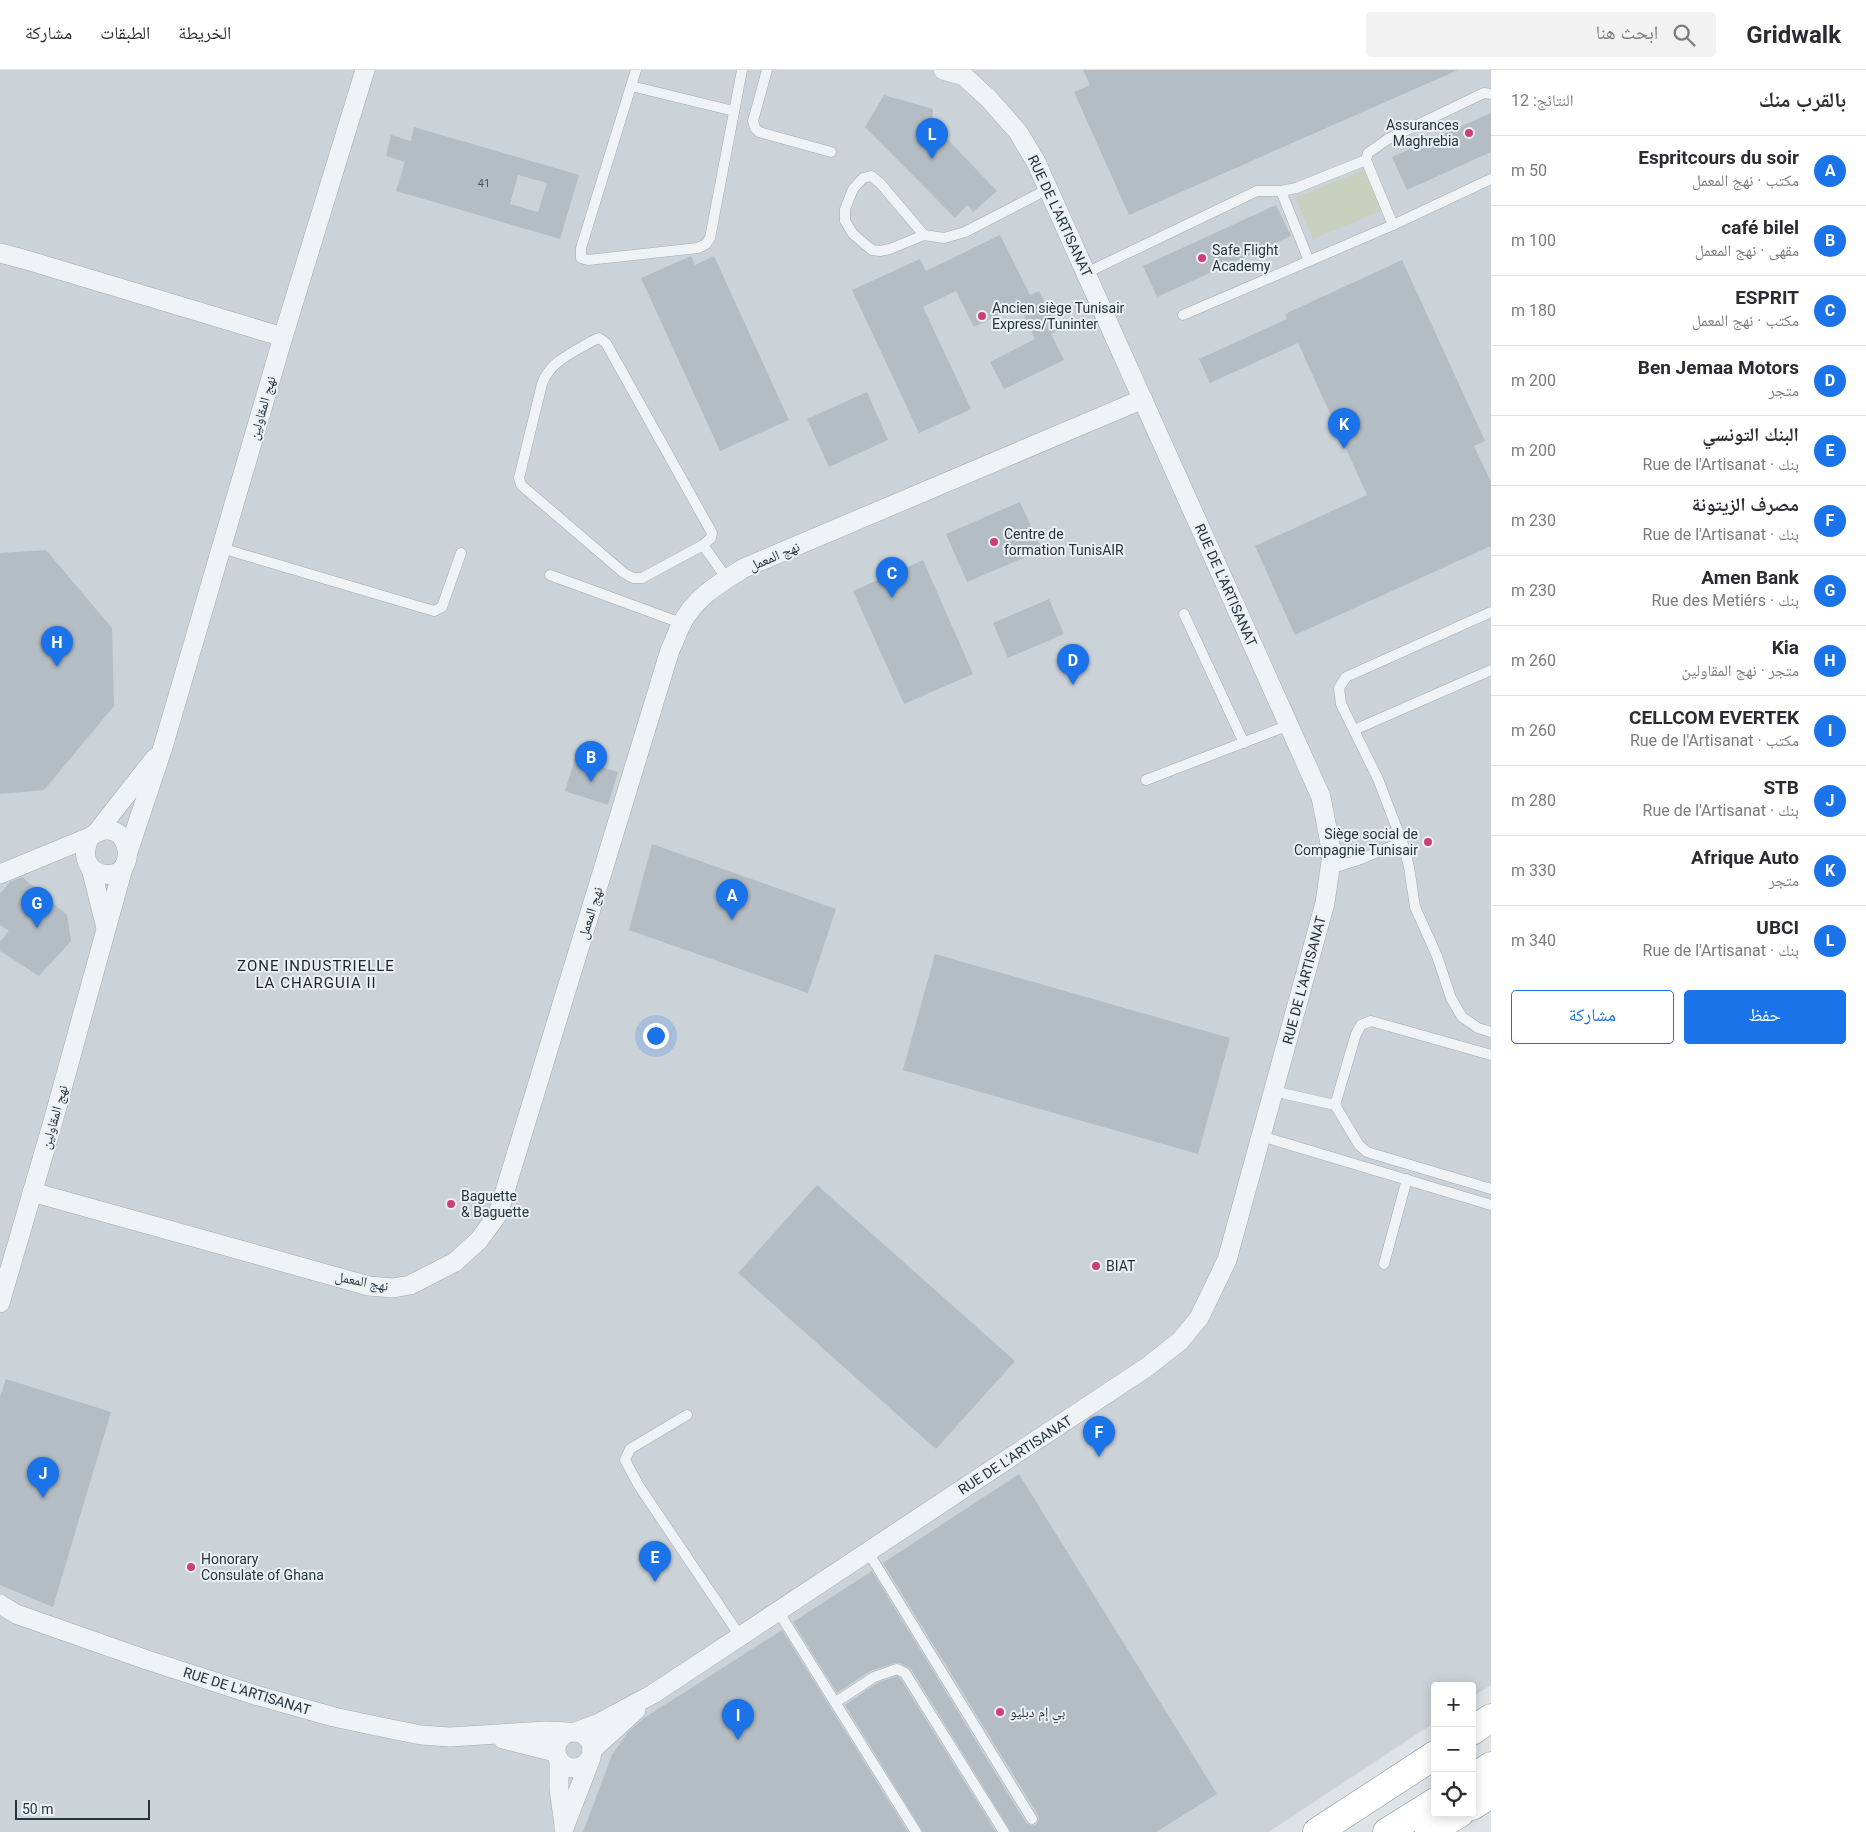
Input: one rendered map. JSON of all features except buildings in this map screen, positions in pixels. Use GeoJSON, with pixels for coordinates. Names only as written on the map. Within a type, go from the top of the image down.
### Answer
{"type":"FeatureCollection","features":[{"type":"Feature","properties":{"kind":"highway"},"geometry":{"type":"LineString","coordinates":[[1476,1728],[1491,1718]]}},
{"type":"Feature","properties":{"kind":"highway"},"geometry":{"type":"LineString","coordinates":[[1317,1832],[1431,1758]]}},
{"type":"Feature","properties":{"kind":"highway"},"geometry":{"type":"LineString","coordinates":[[1476,1775],[1491,1766]]}},
{"type":"Feature","properties":{"kind":"highway"},"geometry":{"type":"LineString","coordinates":[[1476,1803],[1491,1794]]}},
{"type":"Feature","properties":{"kind":"highway"},"geometry":{"type":"LineString","coordinates":[[1387,1832],[1431,1804]]}},
{"type":"Feature","properties":{"kind":"highway"},"geometry":{"type":"LineString","coordinates":[[1429,1832],[1453,1817]]}},
{"type":"Feature","properties":{"kind":"street","name":"نهج المقاولين"},"geometry":{"type":"LineString","coordinates":[[0,1303],[125,860],[163,748],[283,337],[366,70]]}},
{"type":"Feature","properties":{"kind":"street","name":"RUE DE L'ARTISANAT"},"geometry":{"type":"LineString","coordinates":[[0,1604],[8,1614],[255,1695],[334,1717],[421,1735],[450,1737],[548,1731],[572,1732],[597,1724],[654,1694],[1139,1372],[1180,1341],[1199,1318],[1227,1260],[1325,903],[1332,854],[1321,797],[1036,162],[1018,132],[990,99],[964,76],[943,70]]}},
{"type":"Feature","properties":{"kind":"street"},"geometry":{"type":"LineString","coordinates":[[0,253],[283,337]]}},
{"type":"Feature","properties":{"kind":"street","name":"نهج المعمل"},"geometry":{"type":"LineString","coordinates":[[32,1192],[369,1286],[393,1288],[410,1285],[455,1262],[479,1240],[498,1214],[670,650],[682,623],[699,601],[716,585],[744,568],[1143,399]]}},
{"type":"Feature","properties":{"kind":"street","name":"نهج المقاولين"},"geometry":{"type":"LineString","coordinates":[[94,835],[163,748]]}},
{"type":"Feature","properties":{"kind":"street"},"geometry":{"type":"LineString","coordinates":[[0,874],[44,855],[106,830],[121,836],[126,843],[125,860],[115,872],[107,874],[99,873],[89,865],[44,855]]}},
{"type":"Feature","properties":{"kind":"street"},"geometry":{"type":"LineString","coordinates":[[89,865],[84,853],[86,845],[94,835]]}},
{"type":"Feature","properties":{"kind":"street","name":"نهج المقاولين"},"geometry":{"type":"LineString","coordinates":[[89,865],[106,929]]}},
{"type":"Feature","properties":{"kind":"street","name":"RUE DE L'ARTISANAT"},"geometry":{"type":"LineString","coordinates":[[591,1754],[654,1694]]}},
{"type":"Feature","properties":{"kind":"street"},"geometry":{"type":"LineString","coordinates":[[572,1732],[587,1738],[591,1754],[564,1830],[559,1788],[557,1743],[562,1736],[572,1732]]}},
{"type":"Feature","properties":{"kind":"street","name":"RUE DE L'ARTISANAT"},"geometry":{"type":"LineString","coordinates":[[485,1734],[557,1756]]}},
{"type":"Feature","properties":{"kind":"street"},"geometry":{"type":"LineString","coordinates":[[557,1756],[570,1768],[579,1768],[586,1764],[591,1754]]}},
{"type":"Feature","properties":{"kind":"lane"},"geometry":{"type":"LineString","coordinates":[[636,70],[581,248],[581,258],[588,260],[698,248],[706,244],[710,238],[742,70]]}},
{"type":"Feature","properties":{"kind":"lane"},"geometry":{"type":"LineString","coordinates":[[767,70],[753,120],[755,128],[759,132],[831,152]]}},
{"type":"Feature","properties":{"kind":"lane"},"geometry":{"type":"LineString","coordinates":[[631,86],[734,111]]}},
{"type":"Feature","properties":{"kind":"lane"},"geometry":{"type":"LineString","coordinates":[[1393,224],[1366,160],[1368,153],[1388,139],[1484,93],[1491,94]]}},
{"type":"Feature","properties":{"kind":"lane"},"geometry":{"type":"LineString","coordinates":[[1086,273],[1257,191],[1281,191],[1296,188],[1366,160]]}},
{"type":"Feature","properties":{"kind":"lane"},"geometry":{"type":"LineString","coordinates":[[924,235],[880,183],[871,176],[863,178],[853,189],[845,209],[845,221],[854,234],[872,250],[880,251],[890,249],[924,235],[944,238],[965,232],[1048,189]]}},
{"type":"Feature","properties":{"kind":"lane"},"geometry":{"type":"LineString","coordinates":[[1183,315],[1393,224],[1491,179]]}},
{"type":"Feature","properties":{"kind":"lane"},"geometry":{"type":"LineString","coordinates":[[1281,191],[1309,261]]}},
{"type":"Feature","properties":{"kind":"lane"},"geometry":{"type":"LineString","coordinates":[[600,338],[606,342],[712,533],[711,538],[703,545],[642,578],[633,578],[624,573],[521,485],[519,478],[542,384],[545,375],[551,368],[592,340],[600,338]]}},
{"type":"Feature","properties":{"kind":"lane"},"geometry":{"type":"LineString","coordinates":[[703,545],[727,578]]}},
{"type":"Feature","properties":{"kind":"lane"},"geometry":{"type":"LineString","coordinates":[[221,548],[434,611],[442,607],[461,553]]}},
{"type":"Feature","properties":{"kind":"lane"},"geometry":{"type":"LineString","coordinates":[[550,575],[682,623]]}},
{"type":"Feature","properties":{"kind":"lane"},"geometry":{"type":"LineString","coordinates":[[1491,612],[1346,677],[1339,688],[1341,704],[1378,779],[1402,842],[1409,867],[1415,907],[1437,956],[1451,998],[1462,1017],[1478,1028],[1491,1032]]}},
{"type":"Feature","properties":{"kind":"lane"},"geometry":{"type":"LineString","coordinates":[[1184,614],[1244,743]]}},
{"type":"Feature","properties":{"kind":"lane"},"geometry":{"type":"LineString","coordinates":[[1354,730],[1491,670]]}},
{"type":"Feature","properties":{"kind":"lane"},"geometry":{"type":"LineString","coordinates":[[1146,780],[1289,725]]}},
{"type":"Feature","properties":{"kind":"lane"},"geometry":{"type":"LineString","coordinates":[[1330,869],[1361,859],[1402,842]]}},
{"type":"Feature","properties":{"kind":"lane"},"geometry":{"type":"LineString","coordinates":[[1491,1055],[1371,1021],[1362,1025],[1356,1034],[1335,1105],[1358,1145],[1367,1152],[1491,1189]]}},
{"type":"Feature","properties":{"kind":"lane"},"geometry":{"type":"LineString","coordinates":[[1273,1090],[1335,1105]]}},
{"type":"Feature","properties":{"kind":"lane"},"geometry":{"type":"LineString","coordinates":[[1261,1136],[1491,1206]]}},
{"type":"Feature","properties":{"kind":"lane"},"geometry":{"type":"LineString","coordinates":[[1384,1264],[1406,1179]]}},
{"type":"Feature","properties":{"kind":"lane"},"geometry":{"type":"LineString","coordinates":[[687,1414],[630,1449],[625,1460],[639,1486],[740,1636]]}},
{"type":"Feature","properties":{"kind":"lane"},"geometry":{"type":"LineString","coordinates":[[868,1552],[1032,1819]]}},
{"type":"Feature","properties":{"kind":"lane"},"geometry":{"type":"LineString","coordinates":[[778,1611],[916,1832]]}},
{"type":"Feature","properties":{"kind":"lane"},"geometry":{"type":"LineString","coordinates":[[836,1702],[874,1677],[897,1669],[905,1673],[914,1684],[1004,1832]]}},
{"type":"Feature","properties":{"kind":"shaded area"},"geometry":{"type":"Polygon","coordinates":[[[0,70],[1491,70],[1491,1685],[1476,1694],[1476,1682],[1431,1682],[1431,1725],[1269,1832],[0,1832],[0,70]]]}},
{"type":"Feature","properties":{"kind":"green space"},"geometry":{"type":"Polygon","coordinates":[[[1364,170],[1381,211],[1313,239],[1296,198],[1364,170]]]}},
{"type":"Feature","properties":{"kind":"place","name":"Assurances Maghrebia"},"geometry":{"type":"Point","coordinates":[1469,133]}},
{"type":"Feature","properties":{"kind":"place","name":"UBCI"},"geometry":{"type":"Point","coordinates":[932,159]}},
{"type":"Feature","properties":{"kind":"place","name":"Safe Flight Academy"},"geometry":{"type":"Point","coordinates":[1202,258]}},
{"type":"Feature","properties":{"kind":"place","name":"Ancien siège Tunisair Express/Tuninter"},"geometry":{"type":"Point","coordinates":[982,316]}},
{"type":"Feature","properties":{"kind":"place","name":"Afrique Auto"},"geometry":{"type":"Point","coordinates":[1344,449]}},
{"type":"Feature","properties":{"kind":"place","name":"Centre de formation TunisAIR"},"geometry":{"type":"Point","coordinates":[994,542]}},
{"type":"Feature","properties":{"kind":"place","name":"ESPRIT"},"geometry":{"type":"Point","coordinates":[892,598]}},
{"type":"Feature","properties":{"kind":"place","name":"Kia"},"geometry":{"type":"Point","coordinates":[57,667]}},
{"type":"Feature","properties":{"kind":"place","name":"Ben Jemaa Motors"},"geometry":{"type":"Point","coordinates":[1073,685]}},
{"type":"Feature","properties":{"kind":"place","name":"café bilel"},"geometry":{"type":"Point","coordinates":[591,782]}},
{"type":"Feature","properties":{"kind":"place","name":"Siège social de Compagnie Tunisair"},"geometry":{"type":"Point","coordinates":[1428,842]}},
{"type":"Feature","properties":{"kind":"place","name":"Espritcours du soir"},"geometry":{"type":"Point","coordinates":[732,920]}},
{"type":"Feature","properties":{"kind":"place","name":"Amen Bank"},"geometry":{"type":"Point","coordinates":[37,928]}},
{"type":"Feature","properties":{"kind":"place","name":"Baguette & Baguette"},"geometry":{"type":"Point","coordinates":[451,1204]}},
{"type":"Feature","properties":{"kind":"place","name":"BIAT"},"geometry":{"type":"Point","coordinates":[1096,1266]}},
{"type":"Feature","properties":{"kind":"place","name":"مصرف الزيتونة"},"geometry":{"type":"Point","coordinates":[1099,1457]}},
{"type":"Feature","properties":{"kind":"place","name":"STB"},"geometry":{"type":"Point","coordinates":[43,1498]}},
{"type":"Feature","properties":{"kind":"place","name":"Honorary Consulate of Ghana"},"geometry":{"type":"Point","coordinates":[191,1567]}},
{"type":"Feature","properties":{"kind":"place","name":"البنك التونسي"},"geometry":{"type":"Point","coordinates":[655,1582]}},
{"type":"Feature","properties":{"kind":"place","name":"بي إم دبليو"},"geometry":{"type":"Point","coordinates":[1000,1712]}},
{"type":"Feature","properties":{"kind":"place","name":"CELLCOM EVERTEK"},"geometry":{"type":"Point","coordinates":[738,1740]}},
{"type":"Feature","properties":{"kind":"district","name":"ZONE INDUSTRIELLE LA CHARGUIA II"},"geometry":{"type":"Point","coordinates":[316,974]}}]}
